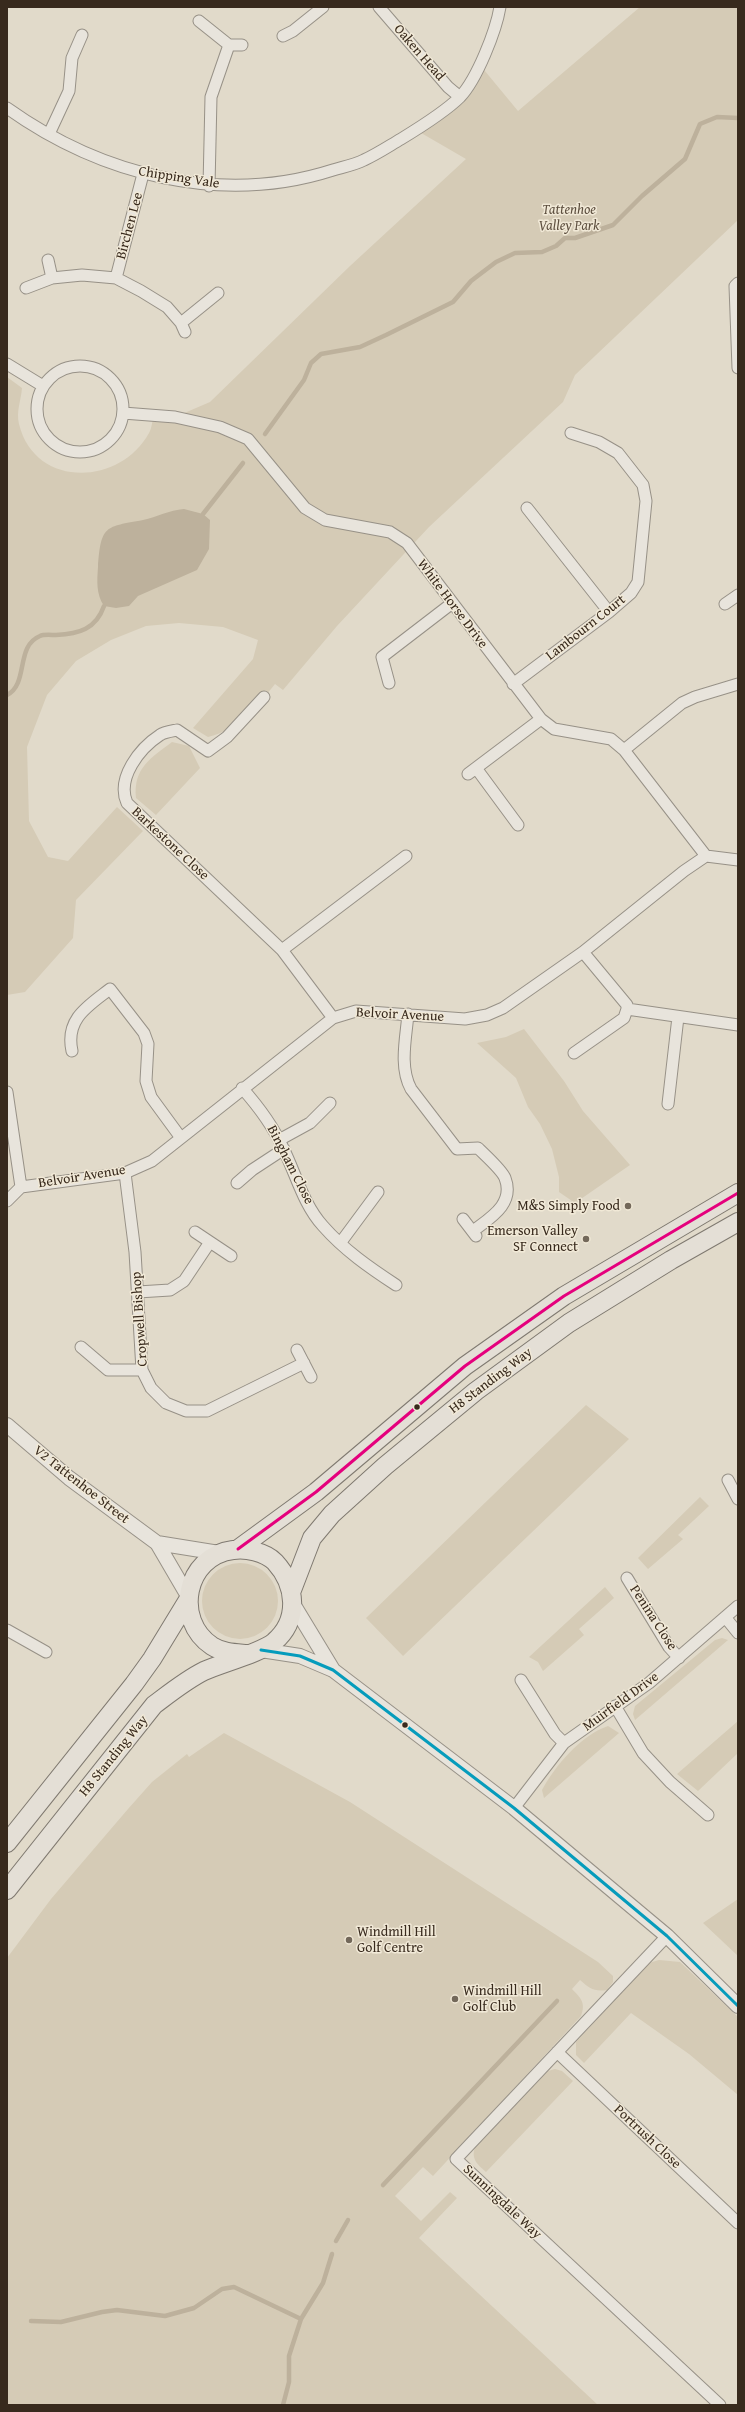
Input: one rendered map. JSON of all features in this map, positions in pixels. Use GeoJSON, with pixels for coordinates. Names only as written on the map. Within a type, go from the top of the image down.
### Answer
{"type":"FeatureCollection","features":[{"type":"Feature","properties":{"kind":"highway","name":"H8 Standing Way"},"geometry":{"type":"LineString","coordinates":[[238,1549],[316,1492],[471,1362],[564,1296],[738,1193]]}},
{"type":"Feature","properties":{"kind":"highway","name":"H8 Standing Way"},"geometry":{"type":"LineString","coordinates":[[292,1597],[312,1538],[332,1514],[385,1466],[476,1391],[569,1323],[671,1260],[738,1222]]}},
{"type":"Feature","properties":{"kind":"highway"},"geometry":{"type":"LineString","coordinates":[[238,1549],[256,1552],[272,1560],[285,1573],[292,1597],[290,1618],[284,1631],[274,1642],[254,1652],[229,1653],[212,1646],[203,1638],[190,1618],[188,1598],[191,1583],[207,1560],[219,1553],[238,1549]]}},
{"type":"Feature","properties":{"kind":"highway","name":"H8 Standing Way"},"geometry":{"type":"LineString","coordinates":[[7,1843],[134,1684],[165,1638],[188,1598]]}},
{"type":"Feature","properties":{"kind":"highway","name":"H8 Standing Way"},"geometry":{"type":"LineString","coordinates":[[7,1890],[154,1705],[179,1686],[203,1672],[254,1652]]}},
{"type":"Feature","properties":{"kind":"street"},"geometry":{"type":"LineString","coordinates":[[283,36],[291,27],[323,7]]}},
{"type":"Feature","properties":{"kind":"street","name":"Oaken Head"},"geometry":{"type":"LineString","coordinates":[[379,7],[448,87],[460,97]]}},
{"type":"Feature","properties":{"kind":"street","name":"Chipping Vale"},"geometry":{"type":"LineString","coordinates":[[8,110],[49,134],[100,159],[143,174],[209,186],[263,185],[314,176],[364,160],[416,130],[460,97],[480,65],[497,27],[500,7]]}},
{"type":"Feature","properties":{"kind":"street"},"geometry":{"type":"LineString","coordinates":[[198,22],[229,45],[242,45]]}},
{"type":"Feature","properties":{"kind":"street"},"geometry":{"type":"LineString","coordinates":[[49,134],[69,91],[72,58],[82,35]]}},
{"type":"Feature","properties":{"kind":"street"},"geometry":{"type":"LineString","coordinates":[[209,186],[211,97],[229,45]]}},
{"type":"Feature","properties":{"kind":"street","name":"Birchen Lee"},"geometry":{"type":"LineString","coordinates":[[116,278],[143,174]]}},
{"type":"Feature","properties":{"kind":"street"},"geometry":{"type":"LineString","coordinates":[[48,260],[52,278]]}},
{"type":"Feature","properties":{"kind":"street","name":"Birchen Lee"},"geometry":{"type":"LineString","coordinates":[[26,288],[52,278],[82,275],[116,278],[167,307],[183,327],[218,293]]}},
{"type":"Feature","properties":{"kind":"street"},"geometry":{"type":"LineString","coordinates":[[738,284],[735,286],[738,368]]}},
{"type":"Feature","properties":{"kind":"street"},"geometry":{"type":"LineString","coordinates":[[7,364],[43,386]]}},
{"type":"Feature","properties":{"kind":"street"},"geometry":{"type":"LineString","coordinates":[[80,366],[94,368],[106,375],[116,386],[122,399],[123,413],[119,427],[111,438],[100,447],[87,452],[66,449],[48,438],[40,427],[37,413],[38,399],[43,386],[53,376],[66,368],[80,366]]}},
{"type":"Feature","properties":{"kind":"street","name":"White Horse Drive"},"geometry":{"type":"LineString","coordinates":[[123,413],[175,417],[220,427],[248,439],[305,508],[326,520],[390,532],[407,543],[451,604],[541,719],[554,729],[611,739],[624,750],[706,856]]}},
{"type":"Feature","properties":{"kind":"street","name":"Lambourn Court"},"geometry":{"type":"LineString","coordinates":[[513,684],[609,612],[631,593],[638,582],[646,501],[643,485],[618,453],[599,442],[572,433]]}},
{"type":"Feature","properties":{"kind":"street"},"geometry":{"type":"LineString","coordinates":[[527,508],[609,612]]}},
{"type":"Feature","properties":{"kind":"street"},"geometry":{"type":"LineString","coordinates":[[389,683],[382,657],[451,604]]}},
{"type":"Feature","properties":{"kind":"street"},"geometry":{"type":"LineString","coordinates":[[624,750],[682,703],[695,697],[738,684]]}},
{"type":"Feature","properties":{"kind":"street","name":"Barkestone Close"},"geometry":{"type":"LineString","coordinates":[[264,697],[227,737],[208,750],[177,730],[161,734],[142,750],[126,776],[124,796],[127,803],[282,950],[333,1018]]}},
{"type":"Feature","properties":{"kind":"street"},"geometry":{"type":"LineString","coordinates":[[518,825],[472,771],[541,719]]}},
{"type":"Feature","properties":{"kind":"street"},"geometry":{"type":"LineString","coordinates":[[282,950],[406,856]]}},
{"type":"Feature","properties":{"kind":"street"},"geometry":{"type":"LineString","coordinates":[[706,856],[738,860]]}},
{"type":"Feature","properties":{"kind":"street","name":"Belvoir Avenue"},"geometry":{"type":"LineString","coordinates":[[7,1201],[21,1187],[125,1172],[152,1161],[242,1088],[333,1018],[356,1011],[465,1019],[488,1014],[518,999],[583,952],[684,871],[706,856]]}},
{"type":"Feature","properties":{"kind":"street"},"geometry":{"type":"LineString","coordinates":[[574,1053],[624,1018],[627,1009],[627,1005],[583,952]]}},
{"type":"Feature","properties":{"kind":"street"},"geometry":{"type":"LineString","coordinates":[[72,1051],[70,1032],[80,1012],[110,989],[144,1033],[148,1044],[146,1081],[150,1097],[181,1138]]}},
{"type":"Feature","properties":{"kind":"street"},"geometry":{"type":"LineString","coordinates":[[627,1009],[738,1024]]}},
{"type":"Feature","properties":{"kind":"street"},"geometry":{"type":"LineString","coordinates":[[408,1014],[405,1078],[457,1149],[478,1148],[505,1178],[506,1196],[503,1206],[475,1234],[463,1219]]}},
{"type":"Feature","properties":{"kind":"street"},"geometry":{"type":"LineString","coordinates":[[668,1104],[678,1017]]}},
{"type":"Feature","properties":{"kind":"street","name":"Bingham Close"},"geometry":{"type":"LineString","coordinates":[[242,1088],[258,1106],[282,1144],[299,1188],[323,1226],[356,1258],[396,1285]]}},
{"type":"Feature","properties":{"kind":"street"},"geometry":{"type":"LineString","coordinates":[[7,1092],[21,1187]]}},
{"type":"Feature","properties":{"kind":"street"},"geometry":{"type":"LineString","coordinates":[[237,1183],[282,1144],[310,1123],[330,1103]]}},
{"type":"Feature","properties":{"kind":"street","name":"Cropwell Bishop"},"geometry":{"type":"LineString","coordinates":[[125,1172],[138,1292],[142,1370],[151,1388],[166,1403],[186,1411],[207,1411],[304,1363]]}},
{"type":"Feature","properties":{"kind":"street"},"geometry":{"type":"LineString","coordinates":[[341,1242],[378,1192]]}},
{"type":"Feature","properties":{"kind":"street"},"geometry":{"type":"LineString","coordinates":[[195,1232],[231,1256]]}},
{"type":"Feature","properties":{"kind":"street"},"geometry":{"type":"LineString","coordinates":[[138,1292],[170,1290],[184,1281],[210,1242]]}},
{"type":"Feature","properties":{"kind":"street"},"geometry":{"type":"LineString","coordinates":[[81,1347],[108,1370],[142,1370]]}},
{"type":"Feature","properties":{"kind":"street"},"geometry":{"type":"LineString","coordinates":[[297,1350],[311,1377]]}},
{"type":"Feature","properties":{"kind":"street","name":"V2 Tattenhoe Street"},"geometry":{"type":"LineString","coordinates":[[7,1425],[69,1478],[157,1544],[188,1598]]}},
{"type":"Feature","properties":{"kind":"street"},"geometry":{"type":"LineString","coordinates":[[728,1480],[738,1499]]}},
{"type":"Feature","properties":{"kind":"street","name":"V2 Tattenhoe Street"},"geometry":{"type":"LineString","coordinates":[[157,1544],[219,1553]]}},
{"type":"Feature","properties":{"kind":"street","name":"Penina Close"},"geometry":{"type":"LineString","coordinates":[[627,1578],[669,1647],[679,1658]]}},
{"type":"Feature","properties":{"kind":"street"},"geometry":{"type":"LineString","coordinates":[[292,1597],[333,1670]]}},
{"type":"Feature","properties":{"kind":"street","name":"Muirfield Drive"},"geometry":{"type":"LineString","coordinates":[[514,1808],[564,1743],[614,1706],[649,1683],[738,1606]]}},
{"type":"Feature","properties":{"kind":"street"},"geometry":{"type":"LineString","coordinates":[[725,1617],[738,1633]]}},
{"type":"Feature","properties":{"kind":"street"},"geometry":{"type":"LineString","coordinates":[[7,1630],[46,1652]]}},
{"type":"Feature","properties":{"kind":"street"},"geometry":{"type":"LineString","coordinates":[[254,1652],[300,1656],[333,1670],[514,1808],[667,1936],[738,2006]]}},
{"type":"Feature","properties":{"kind":"street"},"geometry":{"type":"LineString","coordinates":[[522,1680],[555,1734],[564,1743]]}},
{"type":"Feature","properties":{"kind":"street"},"geometry":{"type":"LineString","coordinates":[[614,1706],[643,1752],[670,1782],[708,1815]]}},
{"type":"Feature","properties":{"kind":"street","name":"Sunningdale Way"},"geometry":{"type":"LineString","coordinates":[[667,1936],[456,2159],[720,2405]]}},
{"type":"Feature","properties":{"kind":"street","name":"Portrush Close"},"geometry":{"type":"LineString","coordinates":[[557,2052],[738,2223]]}},
{"type":"Feature","properties":{"kind":"green space","name":"Tattenhoe Valley Park"},"geometry":{"type":"Polygon","coordinates":[[[640,7],[738,7],[738,220],[575,375],[563,402],[429,527],[337,626],[283,690],[275,684],[254,709],[228,729],[208,737],[193,728],[253,659],[258,640],[223,627],[179,623],[146,626],[111,640],[76,661],[47,695],[27,747],[29,821],[48,857],[68,861],[117,807],[143,831],[76,900],[73,938],[25,992],[7,995],[7,377],[22,388],[18,410],[19,424],[28,445],[42,460],[60,469],[79,473],[99,471],[119,463],[136,450],[149,433],[154,416],[175,417],[210,402],[350,266],[466,159],[416,130],[460,97],[480,65],[518,111],[640,7]]]}},
{"type":"Feature","properties":{"kind":"green space"},"geometry":{"type":"Polygon","coordinates":[[[172,742],[189,746],[200,768],[156,815],[136,798],[137,779],[145,765],[157,753],[172,742]]]}},
{"type":"Feature","properties":{"kind":"green space"},"geometry":{"type":"Polygon","coordinates":[[[524,1029],[564,1081],[583,1111],[630,1165],[575,1203],[559,1192],[559,1177],[552,1149],[540,1124],[528,1107],[516,1078],[477,1043],[506,1037],[524,1029]]]}},
{"type":"Feature","properties":{"kind":"green space"},"geometry":{"type":"Polygon","coordinates":[[[586,1405],[629,1439],[403,1656],[366,1618],[586,1405]]]}},
{"type":"Feature","properties":{"kind":"green space"},"geometry":{"type":"Polygon","coordinates":[[[700,1497],[709,1506],[678,1535],[683,1539],[648,1569],[638,1558],[700,1497]]]}},
{"type":"Feature","properties":{"kind":"green space"},"geometry":{"type":"Polygon","coordinates":[[[240,1563],[255,1566],[267,1574],[275,1586],[278,1601],[275,1616],[267,1628],[255,1636],[240,1639],[225,1636],[213,1628],[205,1616],[202,1601],[205,1586],[213,1574],[225,1566],[240,1563]]]}},
{"type":"Feature","properties":{"kind":"green space"},"geometry":{"type":"Polygon","coordinates":[[[605,1587],[614,1598],[579,1629],[584,1635],[543,1671],[538,1662],[529,1657],[605,1587]]]}},
{"type":"Feature","properties":{"kind":"green space"},"geometry":{"type":"Polygon","coordinates":[[[722,1638],[728,1640],[635,1720],[633,1714],[635,1706],[715,1640],[722,1638]]]}},
{"type":"Feature","properties":{"kind":"green space"},"geometry":{"type":"Polygon","coordinates":[[[738,1721],[738,1753],[698,1791],[677,1774],[738,1721]]]}},
{"type":"Feature","properties":{"kind":"green space"},"geometry":{"type":"Polygon","coordinates":[[[608,1726],[619,1733],[544,1798],[542,1790],[561,1762],[588,1736],[608,1726]]]}},
{"type":"Feature","properties":{"kind":"green space","name":"Windmill Hill Golf Centre"},"geometry":{"type":"Polygon","coordinates":[[[224,1733],[350,1802],[598,1962],[613,1976],[613,1982],[607,1990],[592,1989],[580,1980],[572,1989],[578,1995],[583,2004],[581,2016],[433,2176],[423,2167],[395,2196],[421,2221],[450,2192],[457,2198],[419,2238],[598,2405],[7,2405],[7,1958],[51,1899],[152,1782],[187,1754],[189,1757],[224,1733]]]}},
{"type":"Feature","properties":{"kind":"green space"},"geometry":{"type":"Polygon","coordinates":[[[738,1899],[738,1956],[703,1923],[738,1899]]]}},
{"type":"Feature","properties":{"kind":"green space"},"geometry":{"type":"Polygon","coordinates":[[[659,1960],[680,1962],[738,2017],[738,2095],[689,2054],[631,2013],[584,2063],[576,2055],[576,2042],[649,1963],[659,1960]]]}},
{"type":"Feature","properties":{"kind":"green space"},"geometry":{"type":"Polygon","coordinates":[[[555,2069],[562,2071],[573,2081],[486,2172],[474,2158],[475,2147],[548,2071],[555,2069]]]}},
{"type":"Feature","properties":{"kind":"shaded area"},"geometry":{"type":"Polygon","coordinates":[[[184,509],[203,514],[210,520],[209,549],[197,570],[138,596],[129,606],[116,608],[104,606],[98,592],[97,577],[101,543],[107,530],[120,524],[143,520],[184,509]]]}},
{"type":"Feature","properties":{"kind":"waterway"},"geometry":{"type":"LineString","coordinates":[[265,434],[304,380],[311,363],[321,354],[360,347],[453,302],[471,281],[496,262],[515,253],[542,252],[556,246],[565,238],[575,238],[613,225],[642,196],[685,159],[700,124],[717,117],[738,118]]}},
{"type":"Feature","properties":{"kind":"waterway"},"geometry":{"type":"LineString","coordinates":[[203,514],[243,463]]}},
{"type":"Feature","properties":{"kind":"waterway"},"geometry":{"type":"LineString","coordinates":[[7,695],[14,690],[18,683],[24,656],[32,641],[42,635],[72,633],[86,629],[101,614],[104,606]]}},
{"type":"Feature","properties":{"kind":"waterway"},"geometry":{"type":"LineString","coordinates":[[383,2185],[557,2001]]}},
{"type":"Feature","properties":{"kind":"waterway"},"geometry":{"type":"LineString","coordinates":[[336,2241],[348,2220]]}},
{"type":"Feature","properties":{"kind":"waterway"},"geometry":{"type":"LineString","coordinates":[[283,2405],[289,2382],[289,2356],[301,2319],[323,2283],[332,2254]]}},
{"type":"Feature","properties":{"kind":"waterway"},"geometry":{"type":"LineString","coordinates":[[31,2321],[61,2322],[117,2310],[165,2316],[194,2308],[222,2289],[234,2287],[301,2319]]}},
{"type":"Feature","properties":{"kind":"transit line"},"geometry":{"type":"LineString","coordinates":[[238,1549],[316,1492],[465,1366],[564,1296],[738,1193]]}},
{"type":"Feature","properties":{"kind":"transit line"},"geometry":{"type":"LineString","coordinates":[[261,1650],[300,1656],[333,1670],[514,1808],[667,1936],[738,2006]]}},
{"type":"Feature","properties":{"kind":"place","name":"M&S Simply Food"},"geometry":{"type":"Point","coordinates":[628,1206]}},
{"type":"Feature","properties":{"kind":"place","name":"Emerson Valley SF Connect"},"geometry":{"type":"Point","coordinates":[586,1239]}},
{"type":"Feature","properties":{"kind":"place","name":"Windmill Hill Golf Centre"},"geometry":{"type":"Point","coordinates":[349,1940]}},
{"type":"Feature","properties":{"kind":"place","name":"Windmill Hill Golf Club"},"geometry":{"type":"Point","coordinates":[455,1999]}}]}
